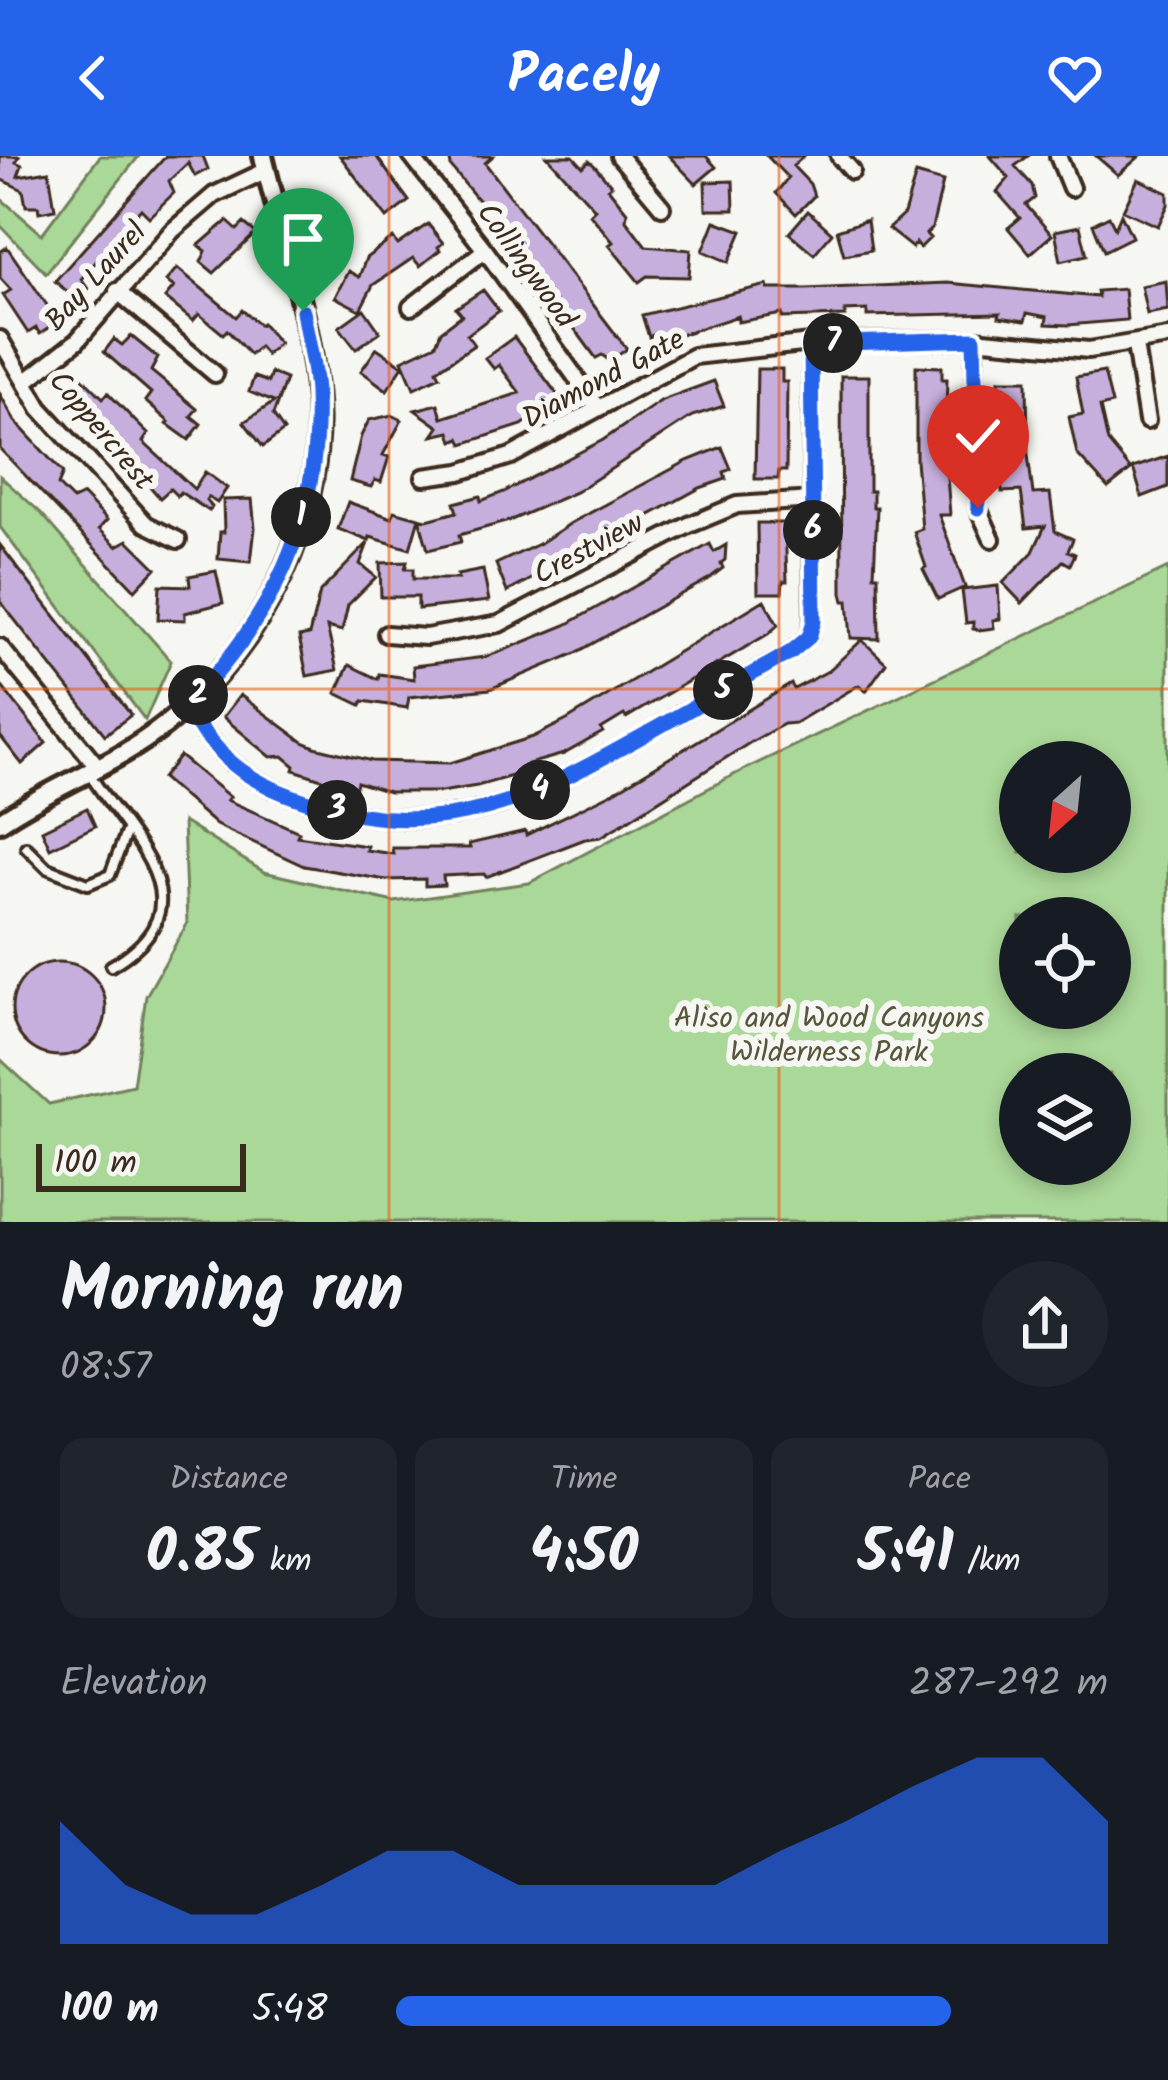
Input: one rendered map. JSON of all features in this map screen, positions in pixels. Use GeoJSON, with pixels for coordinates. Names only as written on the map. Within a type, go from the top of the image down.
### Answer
{"type":"FeatureCollection","features":[{"type":"Feature","properties":{"kind":"street","name":"Collingwood"},"geometry":{"type":"LineString","coordinates":[[411,156],[597,407]]}},
{"type":"Feature","properties":{"kind":"street"},"geometry":{"type":"LineString","coordinates":[[619,156],[662,207]]}},
{"type":"Feature","properties":{"kind":"street"},"geometry":{"type":"LineString","coordinates":[[839,156],[852,171]]}},
{"type":"Feature","properties":{"kind":"street"},"geometry":{"type":"LineString","coordinates":[[1058,156],[1071,188]]}},
{"type":"Feature","properties":{"kind":"street"},"geometry":{"type":"LineString","coordinates":[[0,823],[164,726],[246,640],[275,593],[298,532],[314,464],[316,391],[303,311],[265,163]]}},
{"type":"Feature","properties":{"kind":"street","name":"Bay Laurel"},"geometry":{"type":"LineString","coordinates":[[25,382],[77,340],[172,231],[265,163]]}},
{"type":"Feature","properties":{"kind":"street"},"geometry":{"type":"LineString","coordinates":[[411,307],[485,250]]}},
{"type":"Feature","properties":{"kind":"street"},"geometry":{"type":"LineString","coordinates":[[117,291],[215,374]]}},
{"type":"Feature","properties":{"kind":"street","name":"Diamond Gate"},"geometry":{"type":"LineString","coordinates":[[424,477],[511,456],[694,356],[811,344],[974,339],[1070,350],[1168,337]]}},
{"type":"Feature","properties":{"kind":"street","name":"Coppercrest"},"geometry":{"type":"LineString","coordinates":[[0,339],[40,408],[146,524],[178,540]]}},
{"type":"Feature","properties":{"kind":"street"},"geometry":{"type":"LineString","coordinates":[[974,339],[978,508],[992,538]]}},
{"type":"Feature","properties":{"kind":"street"},"geometry":{"type":"LineString","coordinates":[[184,709],[233,764],[277,792],[340,811],[393,819],[441,818],[497,806],[558,784],[791,652],[809,637],[814,621],[811,344]]}},
{"type":"Feature","properties":{"kind":"street"},"geometry":{"type":"LineString","coordinates":[[1135,345],[1147,421]]}},
{"type":"Feature","properties":{"kind":"street","name":"Crestview"},"geometry":{"type":"LineString","coordinates":[[386,634],[426,637],[499,624],[737,505],[813,500]]}},
{"type":"Feature","properties":{"kind":"street"},"geometry":{"type":"LineString","coordinates":[[0,647],[93,769]]}},
{"type":"Feature","properties":{"kind":"lane"},"geometry":{"type":"LineString","coordinates":[[93,769],[127,829],[150,857],[160,903],[149,932],[136,949],[111,966]]}},
{"type":"Feature","properties":{"kind":"lane"},"geometry":{"type":"LineString","coordinates":[[26,847],[47,868],[88,884],[110,875],[127,829]]}},
{"type":"Feature","properties":{"kind":"green space"},"geometry":{"type":"Polygon","coordinates":[[[100,156],[139,156],[46,273],[0,225],[0,198],[42,234],[100,156]]]}},
{"type":"Feature","properties":{"kind":"green space"},"geometry":{"type":"Polygon","coordinates":[[[0,476],[41,513],[171,661],[145,720],[0,527],[0,476]]]}},
{"type":"Feature","properties":{"kind":"green space","name":"Aliso and Wood Canyons Wilderness Park"},"geometry":{"type":"Polygon","coordinates":[[[1168,568],[1168,1222],[0,1222],[0,1059],[49,1104],[133,1085],[146,996],[187,924],[183,822],[264,872],[394,902],[529,883],[745,769],[1168,568]]]}},
{"type":"Feature","properties":{"kind":"building"},"geometry":{"type":"Polygon","coordinates":[[[0,156],[19,156],[18,176],[49,171],[55,209],[39,212],[38,206],[26,206],[23,190],[0,179],[0,156]]]}},
{"type":"Feature","properties":{"kind":"building"},"geometry":{"type":"Polygon","coordinates":[[[166,156],[203,156],[208,169],[195,176],[188,163],[169,181],[174,193],[149,217],[141,209],[124,228],[130,239],[108,265],[99,258],[81,279],[88,289],[78,301],[55,281],[166,156]]]}},
{"type":"Feature","properties":{"kind":"building"},"geometry":{"type":"Polygon","coordinates":[[[340,156],[376,156],[409,201],[387,218],[340,156]]]}},
{"type":"Feature","properties":{"kind":"building"},"geometry":{"type":"Polygon","coordinates":[[[493,156],[485,163],[627,349],[610,361],[602,355],[596,358],[451,167],[450,160],[493,156]]]}},
{"type":"Feature","properties":{"kind":"building"},"geometry":{"type":"Polygon","coordinates":[[[547,156],[573,156],[583,167],[589,161],[594,165],[646,246],[691,250],[689,277],[647,276],[639,282],[590,214],[595,209],[547,156]]]}},
{"type":"Feature","properties":{"kind":"building"},"geometry":{"type":"Polygon","coordinates":[[[669,156],[706,156],[716,167],[696,184],[669,156]]]}},
{"type":"Feature","properties":{"kind":"building"},"geometry":{"type":"Polygon","coordinates":[[[767,156],[804,156],[793,166],[810,184],[814,196],[796,214],[776,193],[788,178],[767,156]]]}},
{"type":"Feature","properties":{"kind":"building"},"geometry":{"type":"Polygon","coordinates":[[[990,156],[1028,156],[1015,166],[1032,185],[1035,198],[1026,205],[1052,235],[1030,254],[1008,228],[1020,218],[997,192],[1009,178],[990,156]]]}},
{"type":"Feature","properties":{"kind":"building"},"geometry":{"type":"Polygon","coordinates":[[[1096,156],[1140,156],[1118,175],[1096,156]]]}},
{"type":"Feature","properties":{"kind":"building"},"geometry":{"type":"Polygon","coordinates":[[[916,174],[943,182],[932,228],[926,234],[930,238],[920,248],[916,243],[912,248],[888,229],[904,214],[916,174]]]}},
{"type":"Feature","properties":{"kind":"building"},"geometry":{"type":"Polygon","coordinates":[[[1138,179],[1168,193],[1158,226],[1123,210],[1138,179]]]}},
{"type":"Feature","properties":{"kind":"building"},"geometry":{"type":"Polygon","coordinates":[[[733,181],[734,210],[706,210],[705,182],[733,181]]]}},
{"type":"Feature","properties":{"kind":"building"},"geometry":{"type":"Polygon","coordinates":[[[808,211],[832,233],[814,254],[789,233],[808,211]]]}},
{"type":"Feature","properties":{"kind":"building"},"geometry":{"type":"Polygon","coordinates":[[[1121,214],[1132,237],[1104,251],[1093,224],[1109,216],[1115,228],[1121,214]]]}},
{"type":"Feature","properties":{"kind":"building"},"geometry":{"type":"Polygon","coordinates":[[[867,220],[871,250],[844,255],[837,230],[867,220]]]}},
{"type":"Feature","properties":{"kind":"building"},"geometry":{"type":"Polygon","coordinates":[[[227,221],[237,230],[244,223],[256,233],[214,273],[201,262],[206,251],[199,245],[227,221]]]}},
{"type":"Feature","properties":{"kind":"building"},"geometry":{"type":"Polygon","coordinates":[[[715,221],[742,231],[729,262],[703,251],[715,221]]]}},
{"type":"Feature","properties":{"kind":"building"},"geometry":{"type":"Polygon","coordinates":[[[428,224],[443,243],[420,266],[413,258],[373,285],[360,310],[335,297],[348,271],[359,277],[366,258],[393,238],[398,245],[428,224]]]}},
{"type":"Feature","properties":{"kind":"building"},"geometry":{"type":"Polygon","coordinates":[[[1080,226],[1087,255],[1061,261],[1055,231],[1080,226]]]}},
{"type":"Feature","properties":{"kind":"building"},"geometry":{"type":"Polygon","coordinates":[[[7,247],[53,314],[52,326],[40,334],[36,328],[28,333],[3,295],[11,290],[0,278],[0,252],[7,247]]]}},
{"type":"Feature","properties":{"kind":"building"},"geometry":{"type":"Polygon","coordinates":[[[177,268],[236,317],[242,310],[262,323],[279,343],[266,355],[259,347],[250,355],[227,330],[223,334],[199,314],[193,321],[165,298],[174,287],[166,281],[177,268]]]}},
{"type":"Feature","properties":{"kind":"building"},"geometry":{"type":"Polygon","coordinates":[[[1166,281],[1168,310],[1147,314],[1141,286],[1166,281]]]}},
{"type":"Feature","properties":{"kind":"building"},"geometry":{"type":"Polygon","coordinates":[[[947,283],[1098,297],[1097,291],[1124,289],[1127,320],[1068,325],[1046,324],[1047,317],[1027,313],[1025,321],[999,317],[1000,313],[867,316],[867,310],[845,311],[845,316],[782,318],[782,314],[738,322],[738,316],[658,342],[655,334],[649,337],[642,315],[767,285],[768,289],[805,289],[947,283]]]}},
{"type":"Feature","properties":{"kind":"building"},"geometry":{"type":"Polygon","coordinates":[[[483,290],[499,311],[467,335],[474,345],[437,370],[440,376],[414,388],[402,360],[436,344],[441,331],[462,315],[456,308],[483,290]]]}},
{"type":"Feature","properties":{"kind":"building"},"geometry":{"type":"Polygon","coordinates":[[[364,309],[380,332],[356,349],[339,327],[364,309]]]}},
{"type":"Feature","properties":{"kind":"building"},"geometry":{"type":"Polygon","coordinates":[[[131,336],[158,358],[151,371],[197,409],[191,416],[201,424],[189,440],[145,401],[151,393],[104,352],[114,339],[122,345],[131,336]]]}},
{"type":"Feature","properties":{"kind":"building"},"geometry":{"type":"Polygon","coordinates":[[[514,337],[560,398],[522,425],[463,444],[460,438],[453,441],[450,432],[433,436],[439,427],[415,410],[438,404],[442,418],[520,393],[499,365],[494,369],[485,358],[514,337]]]}},
{"type":"Feature","properties":{"kind":"building"},"geometry":{"type":"Polygon","coordinates":[[[377,348],[403,366],[387,390],[361,371],[377,348]]]}},
{"type":"Feature","properties":{"kind":"building"},"geometry":{"type":"Polygon","coordinates":[[[916,366],[942,367],[942,379],[947,379],[950,515],[939,515],[965,587],[938,599],[923,569],[914,532],[922,529],[916,366]]]}},
{"type":"Feature","properties":{"kind":"building"},"geometry":{"type":"Polygon","coordinates":[[[757,369],[782,369],[782,382],[787,382],[786,471],[779,471],[778,479],[755,479],[757,369]]]}},
{"type":"Feature","properties":{"kind":"building"},"geometry":{"type":"Polygon","coordinates":[[[1104,372],[1112,404],[1100,407],[1108,442],[1131,470],[1108,488],[1077,454],[1069,417],[1083,414],[1076,377],[1104,372]]]}},
{"type":"Feature","properties":{"kind":"building"},"geometry":{"type":"Polygon","coordinates":[[[271,373],[286,379],[273,415],[284,431],[263,447],[244,422],[274,402],[249,392],[254,377],[268,382],[271,373]]]}},
{"type":"Feature","properties":{"kind":"building"},"geometry":{"type":"Polygon","coordinates":[[[841,376],[869,376],[869,491],[877,507],[874,575],[878,575],[879,639],[851,638],[848,601],[842,593],[841,376]]]}},
{"type":"Feature","properties":{"kind":"building"},"geometry":{"type":"Polygon","coordinates":[[[82,377],[103,398],[108,393],[148,434],[143,442],[194,489],[205,472],[227,488],[217,503],[208,497],[209,511],[180,492],[177,496],[170,489],[160,498],[147,483],[145,486],[134,475],[138,471],[135,464],[120,449],[114,454],[68,404],[75,397],[69,389],[82,377]]]}},
{"type":"Feature","properties":{"kind":"building"},"geometry":{"type":"Polygon","coordinates":[[[999,380],[1027,380],[1033,494],[1050,493],[1055,531],[1073,539],[1068,551],[1075,554],[1070,565],[1063,561],[1022,603],[1003,583],[1033,552],[1045,526],[1026,528],[1021,491],[1002,492],[999,380]]]}},
{"type":"Feature","properties":{"kind":"building"},"geometry":{"type":"Polygon","coordinates":[[[714,381],[724,406],[692,416],[576,492],[509,521],[459,535],[461,542],[428,550],[419,518],[457,512],[454,503],[480,496],[481,501],[504,492],[603,440],[662,400],[714,381]]]}},
{"type":"Feature","properties":{"kind":"building"},"geometry":{"type":"Polygon","coordinates":[[[0,394],[15,421],[63,473],[58,485],[73,500],[83,495],[107,520],[99,529],[117,546],[128,540],[156,568],[135,590],[0,449],[0,394]]]}},
{"type":"Feature","properties":{"kind":"building"},"geometry":{"type":"Polygon","coordinates":[[[392,415],[402,420],[383,455],[389,457],[381,482],[375,480],[371,487],[350,481],[369,420],[392,415]]]}},
{"type":"Feature","properties":{"kind":"building"},"geometry":{"type":"Polygon","coordinates":[[[722,447],[731,469],[724,472],[726,479],[584,547],[507,592],[496,564],[687,461],[722,447]]]}},
{"type":"Feature","properties":{"kind":"building"},"geometry":{"type":"Polygon","coordinates":[[[1168,456],[1168,487],[1142,497],[1133,468],[1168,456]]]}},
{"type":"Feature","properties":{"kind":"building"},"geometry":{"type":"Polygon","coordinates":[[[252,499],[251,562],[218,559],[220,532],[224,532],[223,500],[252,499]]]}},
{"type":"Feature","properties":{"kind":"building"},"geometry":{"type":"Polygon","coordinates":[[[348,502],[392,518],[394,511],[419,518],[410,549],[338,529],[348,502]]]}},
{"type":"Feature","properties":{"kind":"building"},"geometry":{"type":"Polygon","coordinates":[[[757,523],[785,523],[787,581],[783,581],[782,593],[758,593],[757,523]]]}},
{"type":"Feature","properties":{"kind":"building"},"geometry":{"type":"Polygon","coordinates":[[[368,543],[360,564],[376,577],[348,605],[342,631],[327,627],[337,670],[307,676],[299,637],[309,635],[320,592],[368,543]]]}},
{"type":"Feature","properties":{"kind":"building"},"geometry":{"type":"Polygon","coordinates":[[[710,544],[714,552],[726,545],[723,568],[710,578],[574,654],[490,689],[409,697],[407,708],[363,701],[361,705],[336,693],[349,665],[378,679],[379,674],[414,679],[413,666],[502,651],[566,625],[710,544]]]}},
{"type":"Feature","properties":{"kind":"building"},"geometry":{"type":"Polygon","coordinates":[[[0,545],[131,715],[105,735],[0,601],[0,545]]]}},
{"type":"Feature","properties":{"kind":"building"},"geometry":{"type":"Polygon","coordinates":[[[407,562],[405,569],[413,569],[413,579],[458,579],[457,575],[483,570],[489,601],[418,609],[418,597],[381,597],[380,563],[407,562]]]}},
{"type":"Feature","properties":{"kind":"building"},"geometry":{"type":"Polygon","coordinates":[[[216,571],[223,603],[185,613],[185,620],[158,619],[160,585],[190,586],[189,576],[216,571]]]}},
{"type":"Feature","properties":{"kind":"building"},"geometry":{"type":"Polygon","coordinates":[[[998,586],[1000,619],[993,620],[994,628],[973,629],[973,622],[966,623],[962,590],[998,586]]]}},
{"type":"Feature","properties":{"kind":"building"},"geometry":{"type":"Polygon","coordinates":[[[764,600],[778,625],[768,634],[564,754],[528,764],[530,771],[477,786],[389,792],[357,782],[355,790],[294,770],[283,756],[271,757],[223,717],[240,695],[315,747],[372,761],[450,763],[533,737],[567,720],[764,600]]]}},
{"type":"Feature","properties":{"kind":"building"},"geometry":{"type":"Polygon","coordinates":[[[862,640],[886,663],[866,691],[859,685],[795,723],[751,742],[601,837],[486,877],[443,876],[444,885],[425,886],[425,879],[386,880],[304,866],[216,825],[162,778],[180,756],[230,797],[227,800],[299,832],[297,836],[393,854],[392,848],[470,848],[469,844],[525,831],[526,835],[612,793],[791,684],[794,689],[828,671],[862,640]]]}},
{"type":"Feature","properties":{"kind":"building"},"geometry":{"type":"Polygon","coordinates":[[[0,684],[46,743],[22,764],[0,736],[0,684]]]}},
{"type":"Feature","properties":{"kind":"building"},"geometry":{"type":"Polygon","coordinates":[[[87,808],[95,826],[50,848],[42,830],[87,808]]]}},
{"type":"Feature","properties":{"kind":"building"},"geometry":{"type":"Polygon","coordinates":[[[59,962],[77,965],[93,975],[103,991],[103,1027],[93,1043],[77,1053],[59,1056],[41,1053],[25,1043],[15,1027],[12,1009],[15,991],[25,975],[41,965],[59,962]]]}},
{"type":"Feature","properties":{"kind":"route"},"geometry":{"type":"LineString","coordinates":[[303,311],[316,391],[314,464],[298,532],[275,593],[246,640],[184,709],[233,764],[277,792],[340,811],[393,819],[441,818],[497,806],[558,784],[791,652],[809,637],[814,621],[811,344],[974,339],[978,508]]}}]}
